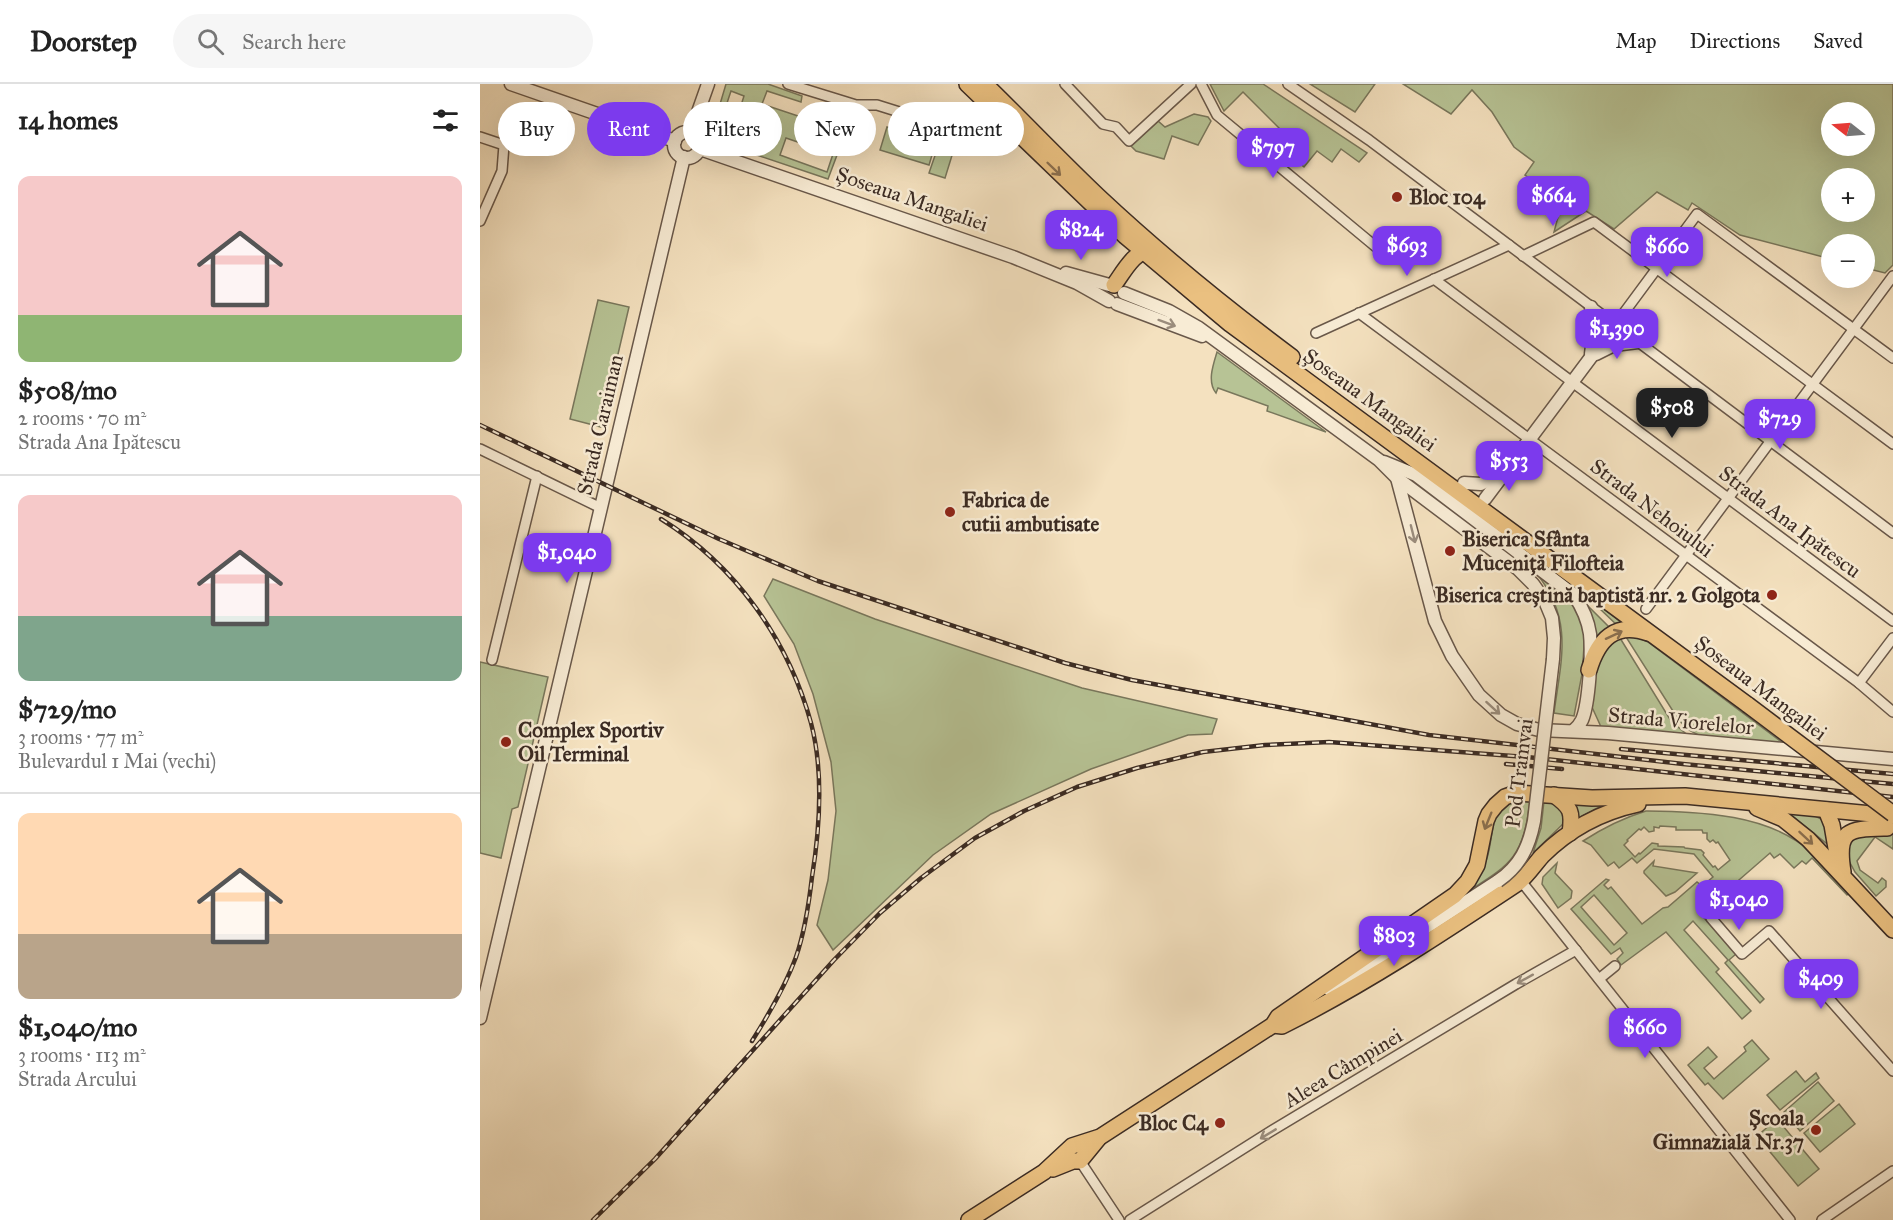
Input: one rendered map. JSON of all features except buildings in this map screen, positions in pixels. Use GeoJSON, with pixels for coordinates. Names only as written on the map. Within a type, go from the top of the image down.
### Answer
{"type":"FeatureCollection","features":[{"type":"Feature","properties":{"kind":"main road"},"geometry":{"type":"LineString","coordinates":[[967,84],[1046,162],[1146,246]]}},
{"type":"Feature","properties":{"kind":"main road"},"geometry":{"type":"LineString","coordinates":[[985,84],[1146,246]]}},
{"type":"Feature","properties":{"kind":"main road"},"geometry":{"type":"LineString","coordinates":[[1117,293],[1136,256],[1146,246]]}},
{"type":"Feature","properties":{"kind":"main road","name":"Șoseaua Mangaliei"},"geometry":{"type":"LineString","coordinates":[[1146,246],[1158,264],[1276,358],[1656,636],[1893,805]]}},
{"type":"Feature","properties":{"kind":"main road","name":"Șoseaua Mangaliei"},"geometry":{"type":"LineString","coordinates":[[1146,246],[1464,483],[1750,702],[1892,822]]}},
{"type":"Feature","properties":{"kind":"main road"},"geometry":{"type":"LineString","coordinates":[[1117,293],[1136,272],[1149,264],[1158,264]]}},
{"type":"Feature","properties":{"kind":"main road"},"geometry":{"type":"LineString","coordinates":[[1589,670],[1600,644],[1612,634],[1634,629],[1656,636]]}},
{"type":"Feature","properties":{"kind":"main road"},"geometry":{"type":"LineString","coordinates":[[969,1220],[1044,1172],[1077,1155],[1100,1137],[1273,1026],[1278,1017],[1455,895],[1468,881],[1477,865],[1486,821],[1496,805],[1505,797],[1516,793],[1613,798],[1685,796],[1716,798],[1785,813],[1826,810],[1892,822]]}},
{"type":"Feature","properties":{"kind":"main road"},"geometry":{"type":"LineString","coordinates":[[1554,795],[1571,812],[1570,833]]}},
{"type":"Feature","properties":{"kind":"main road"},"geometry":{"type":"LineString","coordinates":[[1273,1026],[1282,1026],[1329,1002],[1521,881],[1541,857],[1570,833],[1593,819],[1615,810],[1685,796]]}},
{"type":"Feature","properties":{"kind":"main road"},"geometry":{"type":"LineString","coordinates":[[1826,810],[1832,825],[1837,856],[1851,886]]}},
{"type":"Feature","properties":{"kind":"main road"},"geometry":{"type":"LineString","coordinates":[[1785,813],[1893,930]]}},
{"type":"Feature","properties":{"kind":"main road"},"geometry":{"type":"LineString","coordinates":[[1843,872],[1841,850],[1849,832],[1892,822]]}},
{"type":"Feature","properties":{"kind":"street"},"geometry":{"type":"LineString","coordinates":[[511,84],[675,141]]}},
{"type":"Feature","properties":{"kind":"street"},"geometry":{"type":"LineString","coordinates":[[702,102],[708,84]]}},
{"type":"Feature","properties":{"kind":"street"},"geometry":{"type":"LineString","coordinates":[[788,84],[856,105],[877,105],[888,108]]}},
{"type":"Feature","properties":{"kind":"street"},"geometry":{"type":"LineString","coordinates":[[1065,84],[1103,124],[1116,127],[1129,141],[1191,84]]}},
{"type":"Feature","properties":{"kind":"street"},"geometry":{"type":"LineString","coordinates":[[1201,84],[1217,115],[1376,247]]}},
{"type":"Feature","properties":{"kind":"street"},"geometry":{"type":"LineString","coordinates":[[1288,84],[1369,140],[1893,533]]}},
{"type":"Feature","properties":{"kind":"street"},"geometry":{"type":"LineString","coordinates":[[683,133],[675,141],[676,151],[684,158],[694,156]]}},
{"type":"Feature","properties":{"kind":"street"},"geometry":{"type":"LineString","coordinates":[[480,137],[504,145],[502,171],[480,221]]}},
{"type":"Feature","properties":{"kind":"street","name":"Șoseaua Mangaliei"},"geometry":{"type":"LineString","coordinates":[[723,156],[974,242],[1077,283],[1117,293],[1217,341],[1379,460],[1398,478],[1518,569],[1545,601],[1552,618],[1553,659]]}},
{"type":"Feature","properties":{"kind":"street","name":"Strada Caraiman"},"geometry":{"type":"LineString","coordinates":[[480,1018],[684,158]]}},
{"type":"Feature","properties":{"kind":"street"},"geometry":{"type":"LineString","coordinates":[[1485,499],[1697,214],[1893,358]]}},
{"type":"Feature","properties":{"kind":"street"},"geometry":{"type":"LineString","coordinates":[[1523,256],[1594,222],[1893,444]]}},
{"type":"Feature","properties":{"kind":"street"},"geometry":{"type":"LineString","coordinates":[[1317,333],[1509,245]]}},
{"type":"Feature","properties":{"kind":"street"},"geometry":{"type":"LineString","coordinates":[[1646,609],[1893,276]]}},
{"type":"Feature","properties":{"kind":"street","name":"Strada Ana Ipătescu"},"geometry":{"type":"LineString","coordinates":[[1434,279],[1893,621]]}},
{"type":"Feature","properties":{"kind":"street"},"geometry":{"type":"LineString","coordinates":[[1590,358],[1594,330],[1591,307]]}},
{"type":"Feature","properties":{"kind":"street","name":"Strada Nehoiului"},"geometry":{"type":"LineString","coordinates":[[1359,313],[1859,683],[1893,712]]}},
{"type":"Feature","properties":{"kind":"street"},"geometry":{"type":"LineString","coordinates":[[1590,358],[1614,345],[1638,342]]}},
{"type":"Feature","properties":{"kind":"street"},"geometry":{"type":"LineString","coordinates":[[480,448],[601,508]]}},
{"type":"Feature","properties":{"kind":"street"},"geometry":{"type":"LineString","coordinates":[[1379,460],[1416,475],[1574,595],[1583,609],[1590,634],[1586,704],[1582,720],[1573,731]]}},
{"type":"Feature","properties":{"kind":"street"},"geometry":{"type":"LineString","coordinates":[[1464,483],[1481,484],[1508,467]]}},
{"type":"Feature","properties":{"kind":"street"},"geometry":{"type":"LineString","coordinates":[[492,660],[537,476]]}},
{"type":"Feature","properties":{"kind":"street","name":"Strada Viorelelor"},"geometry":{"type":"LineString","coordinates":[[1398,478],[1435,621],[1452,656],[1479,695],[1501,715],[1517,724],[1539,730],[1608,733],[1893,759]]}},
{"type":"Feature","properties":{"kind":"street"},"geometry":{"type":"LineString","coordinates":[[1859,683],[1893,638]]}},
{"type":"Feature","properties":{"kind":"street","name":"Pod Tramvai"},"geometry":{"type":"LineString","coordinates":[[1273,1026],[1498,881],[1508,874],[1518,862],[1531,838],[1534,821],[1553,659]]}},
{"type":"Feature","properties":{"kind":"street"},"geometry":{"type":"LineString","coordinates":[[1586,704],[1594,725],[1608,733]]}},
{"type":"Feature","properties":{"kind":"street"},"geometry":{"type":"LineString","coordinates":[[1521,881],[1790,1220]]}},
{"type":"Feature","properties":{"kind":"street"},"geometry":{"type":"LineString","coordinates":[[1711,918],[1742,954],[1769,931],[1893,1071]]}},
{"type":"Feature","properties":{"kind":"street","name":"Aleea Câmpinei"},"geometry":{"type":"LineString","coordinates":[[1130,1220],[1268,1133],[1576,950]]}},
{"type":"Feature","properties":{"kind":"street"},"geometry":{"type":"LineString","coordinates":[[1599,979],[1615,966]]}},
{"type":"Feature","properties":{"kind":"street"},"geometry":{"type":"LineString","coordinates":[[1077,1155],[1119,1220]]}},
{"type":"Feature","properties":{"kind":"street"},"geometry":{"type":"LineString","coordinates":[[1822,1220],[1893,1171]]}},
{"type":"Feature","properties":{"kind":"green space"},"geometry":{"type":"Polygon","coordinates":[[[726,84],[768,84],[802,96],[801,102],[767,91],[763,102],[742,102],[744,96],[731,91],[727,102],[721,102],[726,84]]]}},
{"type":"Feature","properties":{"kind":"green space"},"geometry":{"type":"Polygon","coordinates":[[[1210,84],[1263,84],[1367,153],[1359,162],[1341,149],[1332,162],[1317,151],[1304,167],[1285,151],[1293,142],[1243,92],[1224,111],[1210,84]]]}},
{"type":"Feature","properties":{"kind":"green space"},"geometry":{"type":"Polygon","coordinates":[[[1310,84],[1375,84],[1355,112],[1310,84]]]}},
{"type":"Feature","properties":{"kind":"green space"},"geometry":{"type":"Polygon","coordinates":[[[1403,84],[1893,84],[1893,265],[1885,273],[1875,270],[1875,234],[1821,234],[1821,256],[1740,235],[1692,203],[1688,210],[1657,192],[1614,229],[1586,211],[1554,232],[1562,202],[1525,175],[1534,162],[1514,147],[1492,112],[1472,90],[1451,114],[1403,84]]]}},
{"type":"Feature","properties":{"kind":"green space"},"geometry":{"type":"Polygon","coordinates":[[[782,111],[794,115],[794,141],[786,138],[782,149],[782,111]]]}},
{"type":"Feature","properties":{"kind":"green space"},"geometry":{"type":"Polygon","coordinates":[[[1194,114],[1208,117],[1211,121],[1198,145],[1172,136],[1164,159],[1136,151],[1131,146],[1158,121],[1165,127],[1194,114]]]}},
{"type":"Feature","properties":{"kind":"green space"},"geometry":{"type":"Polygon","coordinates":[[[887,127],[888,127],[888,152],[880,150],[887,127]]]}},
{"type":"Feature","properties":{"kind":"green space"},"geometry":{"type":"Polygon","coordinates":[[[760,156],[782,156],[827,172],[832,156],[837,156],[828,179],[760,156]]]}},
{"type":"Feature","properties":{"kind":"green space"},"geometry":{"type":"Polygon","coordinates":[[[900,156],[932,156],[929,165],[900,156]]]}},
{"type":"Feature","properties":{"kind":"green space"},"geometry":{"type":"Polygon","coordinates":[[[935,156],[952,156],[945,178],[929,173],[935,156]]]}},
{"type":"Feature","properties":{"kind":"green space"},"geometry":{"type":"Polygon","coordinates":[[[598,300],[629,307],[601,427],[570,419],[598,300]]]}},
{"type":"Feature","properties":{"kind":"green space"},"geometry":{"type":"Polygon","coordinates":[[[1217,352],[1326,432],[1267,411],[1268,406],[1218,388],[1216,393],[1211,379],[1217,352]]]}},
{"type":"Feature","properties":{"kind":"green space"},"geometry":{"type":"Polygon","coordinates":[[[1537,574],[1572,596],[1585,633],[1582,674],[1574,716],[1554,713],[1561,658],[1560,624],[1549,591],[1537,574]]]}},
{"type":"Feature","properties":{"kind":"green space"},"geometry":{"type":"Polygon","coordinates":[[[773,579],[875,619],[1082,688],[1217,719],[1212,734],[1188,735],[1091,769],[991,814],[933,855],[833,950],[817,925],[828,880],[836,811],[831,762],[813,694],[794,644],[764,596],[773,579]]]}},
{"type":"Feature","properties":{"kind":"green space"},"geometry":{"type":"Polygon","coordinates":[[[1579,589],[1623,624],[1619,627],[1579,589]]]}},
{"type":"Feature","properties":{"kind":"green space"},"geometry":{"type":"Polygon","coordinates":[[[1587,605],[1612,630],[1592,645],[1587,605]]]}},
{"type":"Feature","properties":{"kind":"green space"},"geometry":{"type":"Polygon","coordinates":[[[1633,635],[1648,642],[1783,743],[1702,737],[1687,729],[1678,719],[1626,637],[1633,635]]]}},
{"type":"Feature","properties":{"kind":"green space"},"geometry":{"type":"Polygon","coordinates":[[[1620,638],[1671,721],[1691,738],[1602,729],[1591,705],[1596,660],[1611,642],[1620,638]]]}},
{"type":"Feature","properties":{"kind":"green space","name":"Complex Sportiv Oil Terminal"},"geometry":{"type":"Polygon","coordinates":[[[480,662],[548,677],[518,807],[512,809],[501,858],[480,853],[480,662]]]}},
{"type":"Feature","properties":{"kind":"green space"},"geometry":{"type":"Polygon","coordinates":[[[1520,800],[1530,800],[1527,820],[1518,849],[1502,868],[1461,896],[1486,861],[1496,816],[1501,809],[1520,800]]]}},
{"type":"Feature","properties":{"kind":"green space"},"geometry":{"type":"Polygon","coordinates":[[[1544,801],[1553,802],[1565,810],[1565,822],[1533,853],[1541,828],[1544,801]]]}},
{"type":"Feature","properties":{"kind":"green space"},"geometry":{"type":"Polygon","coordinates":[[[1571,802],[1603,805],[1577,819],[1571,802]]]}},
{"type":"Feature","properties":{"kind":"green space"},"geometry":{"type":"Polygon","coordinates":[[[1646,811],[1689,812],[1755,822],[1795,840],[1812,853],[1849,893],[1847,895],[1812,858],[1806,864],[1802,861],[1794,868],[1780,854],[1774,858],[1770,853],[1709,906],[1707,904],[1698,911],[1736,954],[1729,960],[1764,999],[1760,1003],[1725,963],[1728,960],[1693,921],[1684,930],[1719,969],[1716,972],[1751,1011],[1742,1019],[1666,932],[1621,965],[1617,959],[1623,953],[1620,948],[1611,954],[1571,909],[1606,879],[1609,880],[1604,885],[1608,889],[1611,887],[1642,924],[1663,908],[1668,907],[1697,882],[1702,886],[1713,877],[1694,854],[1654,849],[1637,863],[1632,858],[1619,868],[1614,862],[1608,866],[1591,845],[1583,841],[1613,824],[1646,811]],[[1660,826],[1659,828],[1654,827],[1654,831],[1649,832],[1644,827],[1639,829],[1624,845],[1635,857],[1652,843],[1658,846],[1701,850],[1713,867],[1715,866],[1718,870],[1730,860],[1718,842],[1713,840],[1710,842],[1707,839],[1707,833],[1703,833],[1702,830],[1676,830],[1676,827],[1660,826]],[[1594,895],[1581,907],[1614,945],[1627,933],[1594,895]]]}},
{"type":"Feature","properties":{"kind":"green space"},"geometry":{"type":"Polygon","coordinates":[[[1791,813],[1815,816],[1823,820],[1828,839],[1826,843],[1791,815],[1791,813]]]}},
{"type":"Feature","properties":{"kind":"green space"},"geometry":{"type":"Polygon","coordinates":[[[1890,832],[1893,834],[1893,849],[1875,837],[1857,861],[1860,870],[1878,883],[1882,878],[1886,881],[1886,887],[1876,896],[1855,872],[1848,859],[1848,839],[1890,832]]]}},
{"type":"Feature","properties":{"kind":"green space"},"geometry":{"type":"Polygon","coordinates":[[[1654,861],[1653,866],[1697,873],[1675,892],[1666,896],[1644,873],[1654,861]]]}},
{"type":"Feature","properties":{"kind":"green space"},"geometry":{"type":"Polygon","coordinates":[[[1557,863],[1555,873],[1572,891],[1571,898],[1558,908],[1542,884],[1543,877],[1557,863]]]}},
{"type":"Feature","properties":{"kind":"green space"},"geometry":{"type":"Polygon","coordinates":[[[1752,1040],[1769,1059],[1723,1099],[1708,1083],[1705,1085],[1688,1065],[1708,1047],[1717,1057],[1704,1068],[1714,1079],[1746,1051],[1744,1047],[1752,1040]]]}},
{"type":"Feature","properties":{"kind":"green space"},"geometry":{"type":"Polygon","coordinates":[[[1796,1071],[1805,1082],[1816,1073],[1819,1078],[1780,1110],[1767,1095],[1796,1071]]]}},
{"type":"Feature","properties":{"kind":"green space"},"geometry":{"type":"Polygon","coordinates":[[[1818,1082],[1834,1101],[1800,1131],[1784,1112],[1818,1082]]]}},
{"type":"Feature","properties":{"kind":"green space"},"geometry":{"type":"Polygon","coordinates":[[[1839,1104],[1855,1124],[1820,1152],[1804,1133],[1839,1104]]]}},
{"type":"Feature","properties":{"kind":"green space"},"geometry":{"type":"Polygon","coordinates":[[[1777,1119],[1819,1169],[1798,1186],[1757,1136],[1777,1119]]]}},
{"type":"Feature","properties":{"kind":"railway"},"geometry":{"type":"LineString","coordinates":[[480,425],[719,539],[818,581],[1065,663],[1132,680],[1429,735],[1683,764],[1893,784]]}},
{"type":"Feature","properties":{"kind":"railway"},"geometry":{"type":"LineString","coordinates":[[661,519],[712,558],[755,607],[788,662],[801,692],[815,742],[819,780],[819,819],[804,927],[787,979],[752,1041]]}},
{"type":"Feature","properties":{"kind":"railway"},"geometry":{"type":"LineString","coordinates":[[593,1220],[655,1159],[834,960],[880,913],[921,878],[975,838],[1024,811],[1077,787],[1137,768],[1203,752],[1265,745],[1329,742],[1527,757],[1893,797]]}},
{"type":"Feature","properties":{"kind":"railway"},"geometry":{"type":"LineString","coordinates":[[1621,749],[1893,774]]}},
{"type":"Feature","properties":{"kind":"railway"},"geometry":{"type":"LineString","coordinates":[[1506,764],[1562,769]]}},
{"type":"Feature","properties":{"kind":"place","name":"Bloc 104"},"geometry":{"type":"Point","coordinates":[1397,197]}},
{"type":"Feature","properties":{"kind":"place","name":"Fabrica de cutii ambutisate"},"geometry":{"type":"Point","coordinates":[950,512]}},
{"type":"Feature","properties":{"kind":"place","name":"Biserica Sfânta Muceniță Filofteia"},"geometry":{"type":"Point","coordinates":[1450,551]}},
{"type":"Feature","properties":{"kind":"place","name":"Biserica creștină baptistă nr. 2 Golgota"},"geometry":{"type":"Point","coordinates":[1772,595]}},
{"type":"Feature","properties":{"kind":"place","name":"Complex Sportiv Oil Terminal"},"geometry":{"type":"Point","coordinates":[506,742]}},
{"type":"Feature","properties":{"kind":"place","name":"Bloc C4"},"geometry":{"type":"Point","coordinates":[1220,1123]}},
{"type":"Feature","properties":{"kind":"place","name":"Școala Gimnazială Nr.37"},"geometry":{"type":"Point","coordinates":[1816,1130]}}]}
